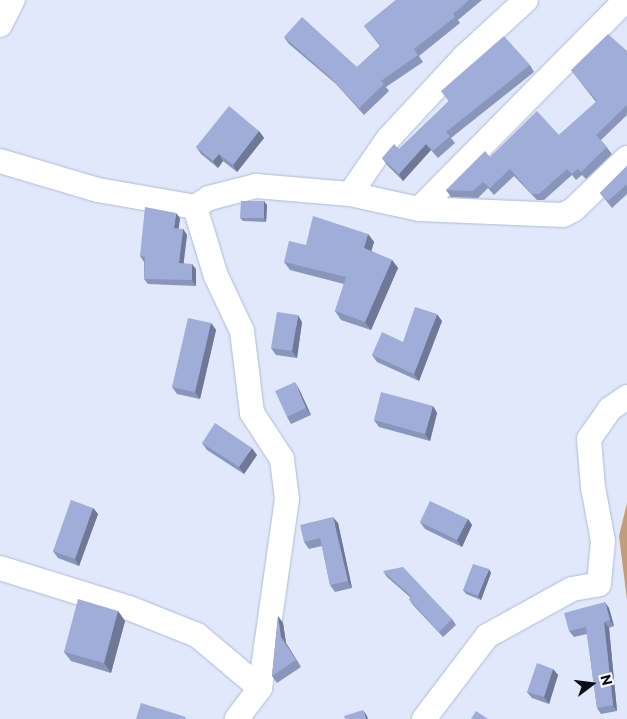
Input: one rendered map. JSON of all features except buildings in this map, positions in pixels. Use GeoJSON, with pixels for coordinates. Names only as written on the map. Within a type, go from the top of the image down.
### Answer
{"type":"FeatureCollection","features":[{"type":"Feature","properties":{"kind":"street"},"geometry":{"type":"LineString","coordinates":[[0,25],[13,0]]}},
{"type":"Feature","properties":{"kind":"street"},"geometry":{"type":"LineString","coordinates":[[350,194],[388,139],[464,56],[526,0]]}},
{"type":"Feature","properties":{"kind":"street"},"geometry":{"type":"LineString","coordinates":[[419,208],[626,0]]}},
{"type":"Feature","properties":{"kind":"street"},"geometry":{"type":"LineString","coordinates":[[0,161],[98,190],[195,207],[209,198],[256,186],[350,194],[419,208],[562,214],[573,210],[627,158]]}},
{"type":"Feature","properties":{"kind":"street"},"geometry":{"type":"LineString","coordinates":[[195,207],[216,276],[242,331],[252,413],[282,460],[286,499],[260,688],[237,719]]}},
{"type":"Feature","properties":{"kind":"street"},"geometry":{"type":"LineString","coordinates":[[424,719],[487,636],[572,589],[599,584],[603,541],[593,487],[590,439],[610,409],[627,397]]}},
{"type":"Feature","properties":{"kind":"street"},"geometry":{"type":"LineString","coordinates":[[0,568],[129,608],[197,634],[260,688]]}},
{"type":"Feature","properties":{"kind":"shaded area"},"geometry":{"type":"Polygon","coordinates":[[[627,503],[627,600],[619,536],[627,503]]]}}]}
